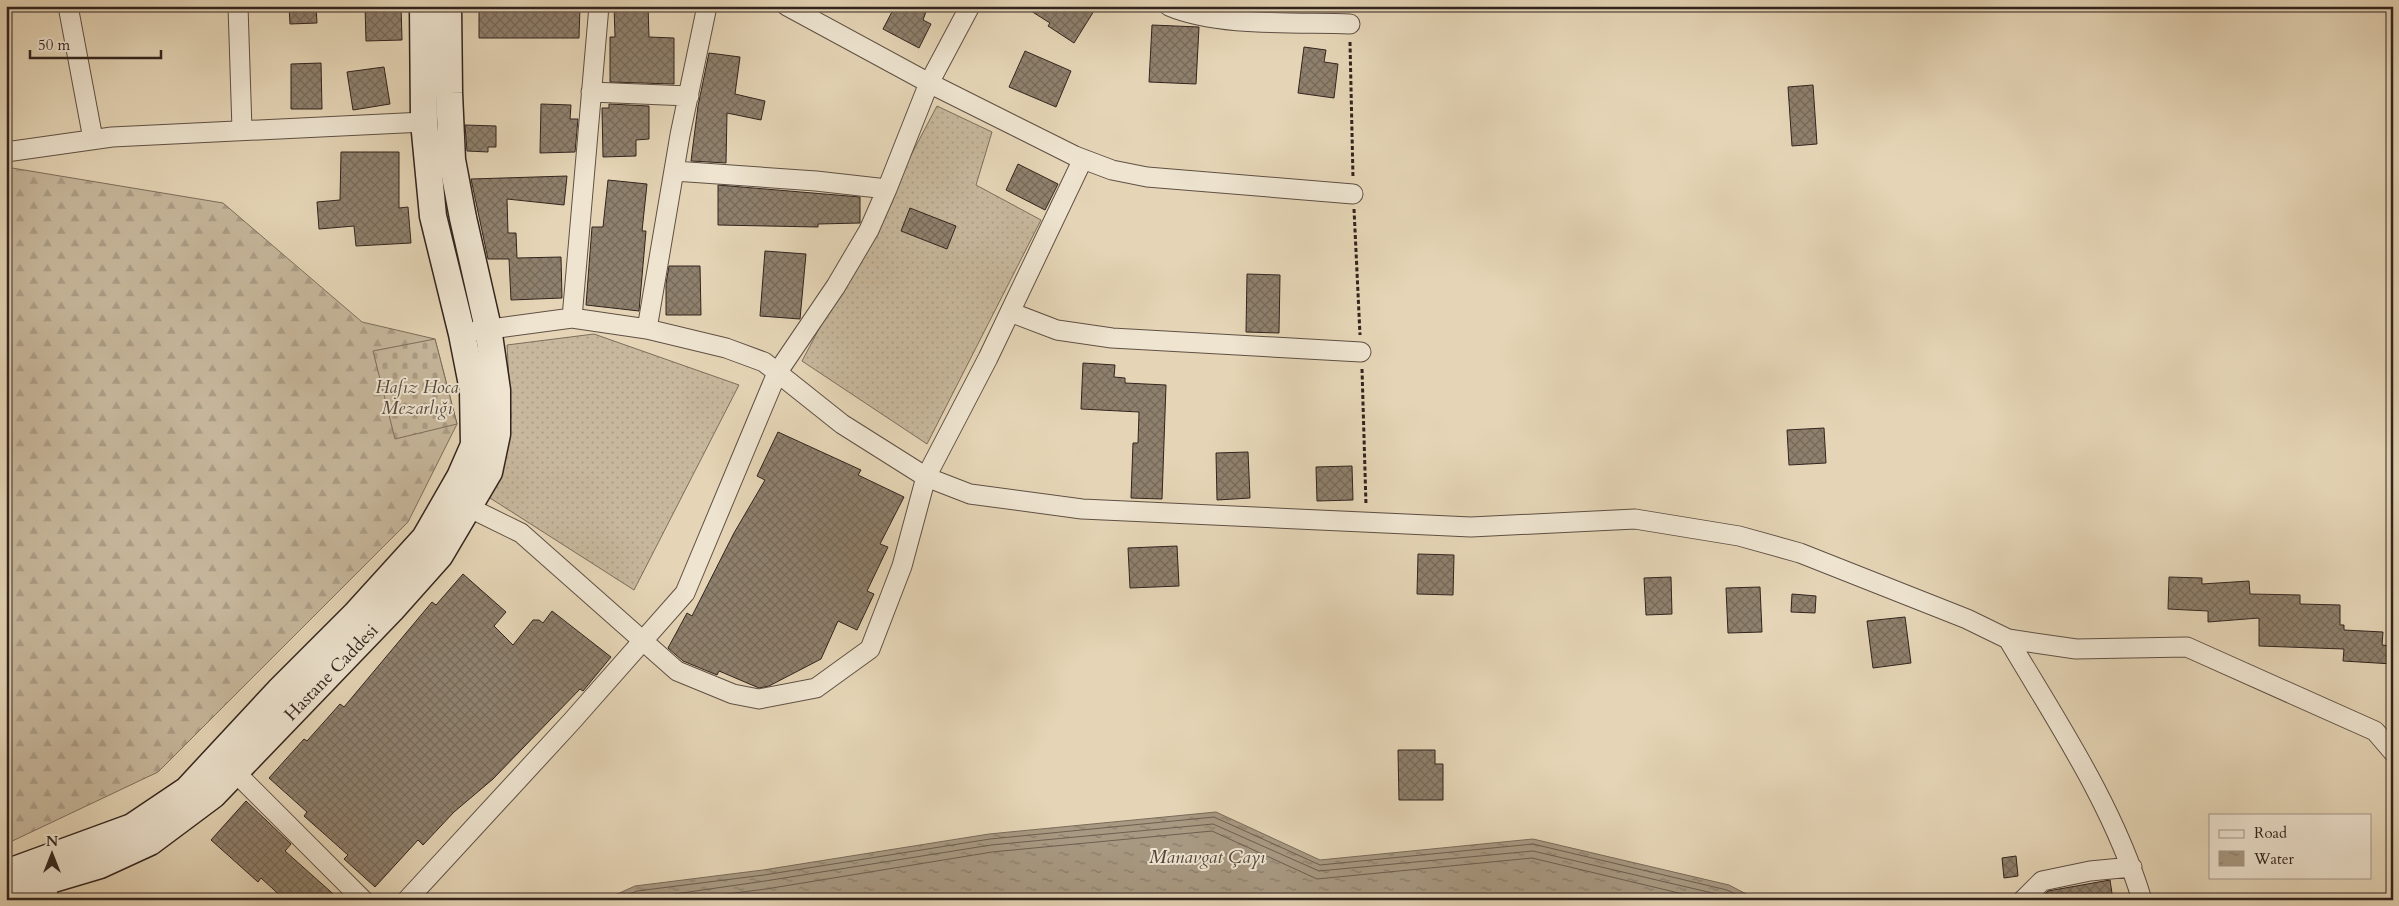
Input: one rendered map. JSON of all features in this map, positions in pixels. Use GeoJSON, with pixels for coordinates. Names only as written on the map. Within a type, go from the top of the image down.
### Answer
{"type":"FeatureCollection","features":[{"type":"Feature","properties":{"kind":"main road","name":"Hastane Caddesi"},"geometry":{"type":"LineString","coordinates":[[6,873],[132,826],[187,790],[279,692],[355,615],[425,538],[460,478],[474,445],[473,390],[462,334],[433,216],[424,122],[424,6]]}},
{"type":"Feature","properties":{"kind":"main road","name":"Hastane Caddesi"},"geometry":{"type":"LineString","coordinates":[[6,893],[46,891],[150,842],[212,795],[391,610],[440,555],[470,508],[489,472],[496,434],[497,390],[488,328],[452,160],[448,6]]}},
{"type":"Feature","properties":{"kind":"street"},"geometry":{"type":"LineString","coordinates":[[68,6],[93,140]]}},
{"type":"Feature","properties":{"kind":"street"},"geometry":{"type":"LineString","coordinates":[[238,6],[242,130]]}},
{"type":"Feature","properties":{"kind":"street"},"geometry":{"type":"LineString","coordinates":[[572,318],[599,6]]}},
{"type":"Feature","properties":{"kind":"street"},"geometry":{"type":"LineString","coordinates":[[647,329],[674,171],[707,6]]}},
{"type":"Feature","properties":{"kind":"street"},"geometry":{"type":"LineString","coordinates":[[787,6],[930,82],[1083,159],[1112,170],[1147,177],[1353,194]]}},
{"type":"Feature","properties":{"kind":"street"},"geometry":{"type":"LineString","coordinates":[[407,900],[644,642],[685,593],[777,373],[841,278],[869,230],[930,82],[970,6]]}},
{"type":"Feature","properties":{"kind":"street"},"geometry":{"type":"LineString","coordinates":[[1169,6],[1178,10],[1230,20],[1350,24]]}},
{"type":"Feature","properties":{"kind":"street"},"geometry":{"type":"LineString","coordinates":[[591,92],[689,96]]}},
{"type":"Feature","properties":{"kind":"street"},"geometry":{"type":"LineString","coordinates":[[6,152],[93,140],[242,130],[424,122]]}},
{"type":"Feature","properties":{"kind":"street"},"geometry":{"type":"LineString","coordinates":[[470,508],[521,533],[678,671],[733,694],[759,699],[816,688],[870,649],[902,566],[926,477],[1010,312],[1083,159]]}},
{"type":"Feature","properties":{"kind":"street"},"geometry":{"type":"LineString","coordinates":[[674,171],[887,188]]}},
{"type":"Feature","properties":{"kind":"street"},"geometry":{"type":"LineString","coordinates":[[1010,312],[1058,330],[1112,338],[1361,352]]}},
{"type":"Feature","properties":{"kind":"street"},"geometry":{"type":"LineString","coordinates":[[462,334],[488,328],[572,318],[647,329],[726,348],[764,362],[842,424],[926,477],[970,494],[1082,509],[1471,527],[1635,519],[1739,536],[1800,553],[1967,619],[2008,639],[2076,649],[2187,647],[2375,731],[2393,752]]}},
{"type":"Feature","properties":{"kind":"street"},"geometry":{"type":"LineString","coordinates":[[2008,639],[2066,737],[2109,816],[2132,867],[2142,900]]}},
{"type":"Feature","properties":{"kind":"street"},"geometry":{"type":"LineString","coordinates":[[235,772],[363,900]]}},
{"type":"Feature","properties":{"kind":"street"},"geometry":{"type":"LineString","coordinates":[[2022,900],[2042,881],[2090,871],[2132,867]]}},
{"type":"Feature","properties":{"kind":"path"},"geometry":{"type":"LineString","coordinates":[[1350,24],[1353,194],[1367,523]]}},
{"type":"Feature","properties":{"kind":"green space"},"geometry":{"type":"Polygon","coordinates":[[[937,106],[992,132],[976,185],[1041,220],[927,444],[802,361],[937,106]]]}},
{"type":"Feature","properties":{"kind":"green space"},"geometry":{"type":"Polygon","coordinates":[[[6,167],[223,203],[362,322],[435,339],[457,424],[408,522],[158,772],[6,844],[6,167]]]}},
{"type":"Feature","properties":{"kind":"green space"},"geometry":{"type":"Polygon","coordinates":[[[594,334],[739,385],[634,590],[490,498],[511,417],[507,345],[594,334]]]}},
{"type":"Feature","properties":{"kind":"green space","name":"Hafız Hoca Mezarlığı"},"geometry":{"type":"Polygon","coordinates":[[[435,339],[457,424],[395,439],[373,351],[435,339]]]}},
{"type":"Feature","properties":{"kind":"water","name":"Manavgat Çayı"},"geometry":{"type":"Polygon","coordinates":[[[1216,812],[1320,860],[1533,839],[1729,885],[1758,900],[604,900],[635,886],[763,870],[989,834],[1216,812]]]}},
{"type":"Feature","properties":{"kind":"building"},"geometry":{"type":"Polygon","coordinates":[[[289,6],[316,6],[317,23],[290,24],[289,6]]]}},
{"type":"Feature","properties":{"kind":"building"},"geometry":{"type":"Polygon","coordinates":[[[365,6],[401,6],[402,40],[366,41],[365,6]]]}},
{"type":"Feature","properties":{"kind":"building"},"geometry":{"type":"Polygon","coordinates":[[[479,6],[580,6],[579,38],[479,38],[479,6]]]}},
{"type":"Feature","properties":{"kind":"building"},"geometry":{"type":"Polygon","coordinates":[[[614,6],[648,6],[649,37],[674,38],[674,84],[610,82],[610,37],[615,37],[614,6]]]}},
{"type":"Feature","properties":{"kind":"building"},"geometry":{"type":"Polygon","coordinates":[[[895,6],[928,6],[923,20],[931,24],[919,48],[883,29],[895,6]]]}},
{"type":"Feature","properties":{"kind":"building"},"geometry":{"type":"Polygon","coordinates":[[[1023,6],[1097,6],[1074,43],[1048,26],[1050,23],[1023,6]]]}},
{"type":"Feature","properties":{"kind":"building"},"geometry":{"type":"Polygon","coordinates":[[[1152,25],[1199,27],[1196,84],[1149,82],[1152,25]]]}},
{"type":"Feature","properties":{"kind":"building"},"geometry":{"type":"Polygon","coordinates":[[[1304,47],[1326,50],[1324,62],[1338,64],[1334,98],[1298,93],[1304,47]]]}},
{"type":"Feature","properties":{"kind":"building"},"geometry":{"type":"Polygon","coordinates":[[[1025,51],[1071,71],[1056,107],[1009,87],[1025,51]]]}},
{"type":"Feature","properties":{"kind":"building"},"geometry":{"type":"Polygon","coordinates":[[[709,53],[740,57],[735,94],[765,101],[761,120],[727,113],[726,163],[691,161],[698,106],[709,53]]]}},
{"type":"Feature","properties":{"kind":"building"},"geometry":{"type":"Polygon","coordinates":[[[321,63],[322,109],[291,109],[291,64],[321,63]]]}},
{"type":"Feature","properties":{"kind":"building"},"geometry":{"type":"Polygon","coordinates":[[[384,67],[390,104],[353,110],[347,72],[384,67]]]}},
{"type":"Feature","properties":{"kind":"building"},"geometry":{"type":"Polygon","coordinates":[[[1813,85],[1817,144],[1792,146],[1788,87],[1813,85]]]}},
{"type":"Feature","properties":{"kind":"building"},"geometry":{"type":"Polygon","coordinates":[[[541,104],[571,105],[570,119],[578,119],[575,152],[540,153],[541,104]]]}},
{"type":"Feature","properties":{"kind":"building"},"geometry":{"type":"Polygon","coordinates":[[[609,104],[649,106],[649,139],[636,140],[636,156],[603,157],[602,108],[609,108],[609,104]]]}},
{"type":"Feature","properties":{"kind":"building"},"geometry":{"type":"Polygon","coordinates":[[[465,125],[496,126],[496,147],[488,147],[488,152],[467,151],[465,125]]]}},
{"type":"Feature","properties":{"kind":"building"},"geometry":{"type":"Polygon","coordinates":[[[341,152],[399,152],[399,208],[408,207],[411,243],[356,246],[354,226],[319,229],[317,202],[340,200],[341,152]]]}},
{"type":"Feature","properties":{"kind":"building"},"geometry":{"type":"Polygon","coordinates":[[[1018,164],[1058,184],[1045,210],[1006,190],[1018,164]]]}},
{"type":"Feature","properties":{"kind":"building"},"geometry":{"type":"Polygon","coordinates":[[[567,176],[564,205],[507,199],[508,233],[516,233],[517,258],[561,257],[562,298],[511,300],[509,259],[488,259],[471,179],[567,176]]]}},
{"type":"Feature","properties":{"kind":"building"},"geometry":{"type":"Polygon","coordinates":[[[608,180],[647,184],[642,231],[646,231],[639,311],[586,305],[592,227],[603,227],[608,180]]]}},
{"type":"Feature","properties":{"kind":"building"},"geometry":{"type":"Polygon","coordinates":[[[718,185],[860,197],[860,223],[818,224],[818,227],[718,225],[718,185]]]}},
{"type":"Feature","properties":{"kind":"building"},"geometry":{"type":"Polygon","coordinates":[[[910,208],[956,226],[947,249],[901,231],[910,208]]]}},
{"type":"Feature","properties":{"kind":"building"},"geometry":{"type":"Polygon","coordinates":[[[765,251],[806,254],[800,319],[760,316],[765,251]]]}},
{"type":"Feature","properties":{"kind":"building"},"geometry":{"type":"Polygon","coordinates":[[[669,266],[700,266],[701,315],[666,315],[666,284],[669,266]]]}},
{"type":"Feature","properties":{"kind":"building"},"geometry":{"type":"Polygon","coordinates":[[[1247,274],[1280,275],[1279,333],[1246,332],[1247,274]]]}},
{"type":"Feature","properties":{"kind":"building"},"geometry":{"type":"Polygon","coordinates":[[[1083,363],[1115,365],[1114,377],[1125,378],[1125,383],[1166,385],[1162,499],[1131,498],[1133,443],[1138,443],[1139,412],[1081,409],[1083,363]]]}},
{"type":"Feature","properties":{"kind":"building"},"geometry":{"type":"Polygon","coordinates":[[[1824,428],[1826,463],[1789,465],[1787,430],[1824,428]]]}},
{"type":"Feature","properties":{"kind":"building"},"geometry":{"type":"Polygon","coordinates":[[[778,432],[861,470],[858,475],[904,497],[880,544],[888,547],[867,591],[874,594],[857,630],[838,621],[821,659],[769,686],[759,688],[719,671],[717,675],[683,661],[668,648],[687,613],[692,616],[734,533],[765,480],[757,476],[778,432]]]}},
{"type":"Feature","properties":{"kind":"building"},"geometry":{"type":"Polygon","coordinates":[[[1248,452],[1250,498],[1217,500],[1216,453],[1248,452]]]}},
{"type":"Feature","properties":{"kind":"building"},"geometry":{"type":"Polygon","coordinates":[[[1352,466],[1353,500],[1317,501],[1316,467],[1352,466]]]}},
{"type":"Feature","properties":{"kind":"building"},"geometry":{"type":"Polygon","coordinates":[[[1177,546],[1179,586],[1130,588],[1128,548],[1177,546]]]}},
{"type":"Feature","properties":{"kind":"building"},"geometry":{"type":"Polygon","coordinates":[[[1418,554],[1454,555],[1453,595],[1417,594],[1418,554]]]}},
{"type":"Feature","properties":{"kind":"building"},"geometry":{"type":"Polygon","coordinates":[[[463,574],[506,612],[494,626],[513,645],[533,620],[539,620],[543,623],[552,611],[611,657],[583,691],[580,689],[493,779],[454,812],[423,845],[418,840],[375,887],[344,859],[348,855],[304,816],[307,812],[269,778],[304,739],[307,741],[340,704],[344,707],[432,602],[436,605],[463,574]]]}},
{"type":"Feature","properties":{"kind":"building"},"geometry":{"type":"Polygon","coordinates":[[[1671,577],[1672,614],[1646,615],[1644,578],[1671,577]]]}},
{"type":"Feature","properties":{"kind":"building"},"geometry":{"type":"Polygon","coordinates":[[[2169,577],[2202,578],[2202,584],[2249,581],[2250,594],[2300,595],[2300,604],[2340,605],[2340,625],[2344,625],[2344,630],[2383,632],[2382,645],[2393,646],[2393,664],[2343,661],[2344,649],[2259,646],[2259,618],[2208,622],[2208,611],[2168,609],[2169,577]]]}},
{"type":"Feature","properties":{"kind":"building"},"geometry":{"type":"Polygon","coordinates":[[[1760,587],[1762,632],[1728,633],[1726,588],[1760,587]]]}},
{"type":"Feature","properties":{"kind":"building"},"geometry":{"type":"Polygon","coordinates":[[[1792,594],[1816,596],[1815,613],[1791,612],[1792,594]]]}},
{"type":"Feature","properties":{"kind":"building"},"geometry":{"type":"Polygon","coordinates":[[[1905,617],[1911,663],[1873,668],[1867,621],[1905,617]]]}},
{"type":"Feature","properties":{"kind":"building"},"geometry":{"type":"Polygon","coordinates":[[[1398,750],[1435,750],[1435,764],[1443,764],[1443,800],[1399,800],[1398,750]]]}},
{"type":"Feature","properties":{"kind":"building"},"geometry":{"type":"Polygon","coordinates":[[[246,801],[291,844],[285,851],[340,900],[285,900],[261,878],[258,882],[211,840],[246,801]]]}},
{"type":"Feature","properties":{"kind":"building"},"geometry":{"type":"Polygon","coordinates":[[[2016,856],[2018,876],[2004,878],[2002,858],[2016,856]]]}},
{"type":"Feature","properties":{"kind":"building"},"geometry":{"type":"Polygon","coordinates":[[[2110,880],[2113,900],[2039,900],[2048,891],[2110,880]]]}}]}
